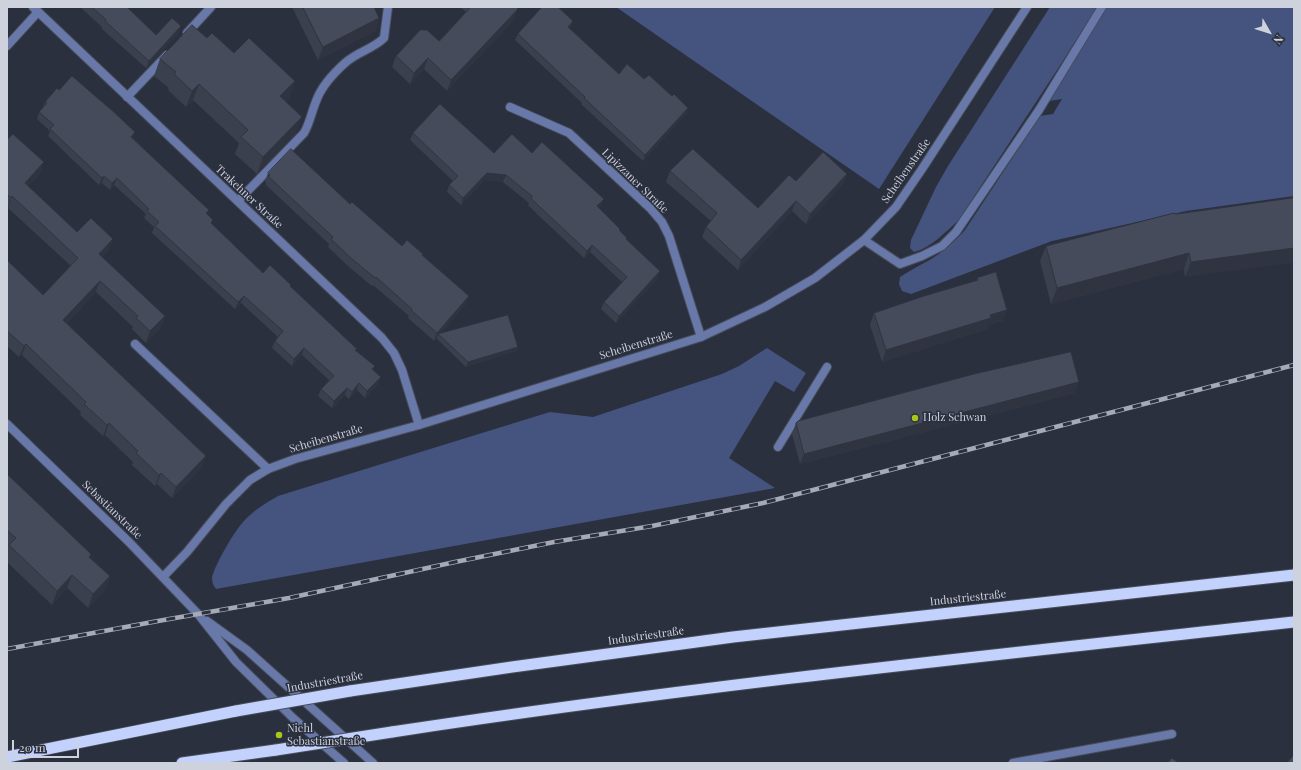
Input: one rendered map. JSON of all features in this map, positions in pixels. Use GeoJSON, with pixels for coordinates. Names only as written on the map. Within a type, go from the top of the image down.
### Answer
{"type":"FeatureCollection","features":[{"type":"Feature","properties":{"kind":"highway","name":"Industriestraße"},"geometry":{"type":"LineString","coordinates":[[7,757],[236,710],[350,691],[512,667],[733,637],[1294,575]]}},
{"type":"Feature","properties":{"kind":"highway"},"geometry":{"type":"LineString","coordinates":[[182,763],[529,711],[741,684],[1294,622]]}},
{"type":"Feature","properties":{"kind":"street"},"geometry":{"type":"LineString","coordinates":[[127,97],[211,7]]}},
{"type":"Feature","properties":{"kind":"street"},"geometry":{"type":"LineString","coordinates":[[238,202],[304,133],[319,94],[346,62],[377,44],[384,38],[388,7]]}},
{"type":"Feature","properties":{"kind":"street","name":"Scheibenstraße"},"geometry":{"type":"LineString","coordinates":[[163,577],[187,552],[226,504],[250,480],[268,469],[296,459],[419,424],[701,337],[766,307],[815,278],[864,240],[896,207],[1027,7]]}},
{"type":"Feature","properties":{"kind":"street"},"geometry":{"type":"LineString","coordinates":[[864,240],[900,264],[922,256],[942,246],[956,232],[1035,116],[1102,7]]}},
{"type":"Feature","properties":{"kind":"street"},"geometry":{"type":"LineString","coordinates":[[7,46],[35,10]]}},
{"type":"Feature","properties":{"kind":"street","name":"Trakehner Straße"},"geometry":{"type":"LineString","coordinates":[[35,10],[382,338],[394,353],[402,370],[419,424]]}},
{"type":"Feature","properties":{"kind":"street","name":"Lipizzaner Straße"},"geometry":{"type":"LineString","coordinates":[[510,107],[569,133],[650,208],[662,222],[669,236],[701,337]]}},
{"type":"Feature","properties":{"kind":"street"},"geometry":{"type":"LineString","coordinates":[[135,344],[268,469]]}},
{"type":"Feature","properties":{"kind":"street"},"geometry":{"type":"LineString","coordinates":[[778,447],[827,366]]}},
{"type":"Feature","properties":{"kind":"street","name":"Sebastianstraße"},"geometry":{"type":"LineString","coordinates":[[7,424],[163,577],[198,614],[236,662],[293,718],[344,763]]}},
{"type":"Feature","properties":{"kind":"street","name":"Sebastianstraße"},"geometry":{"type":"LineString","coordinates":[[198,614],[247,650],[373,763]]}},
{"type":"Feature","properties":{"kind":"street"},"geometry":{"type":"LineString","coordinates":[[1013,763],[1172,734]]}},
{"type":"Feature","properties":{"kind":"shaded area"},"geometry":{"type":"Polygon","coordinates":[[[616,7],[995,7],[879,189],[616,7]]]}},
{"type":"Feature","properties":{"kind":"shaded area"},"geometry":{"type":"Polygon","coordinates":[[[1050,7],[1097,7],[958,221],[932,243],[914,252],[910,248],[911,240],[936,187],[1050,7]]]}},
{"type":"Feature","properties":{"kind":"shaded area"},"geometry":{"type":"Polygon","coordinates":[[[1106,7],[1294,7],[1294,196],[1186,211],[1052,241],[911,294],[902,291],[899,284],[900,277],[928,261],[948,247],[965,230],[1040,116],[1053,114],[1062,99],[1049,101],[1106,7]]]}},
{"type":"Feature","properties":{"kind":"shaded area"},"geometry":{"type":"Polygon","coordinates":[[[767,348],[806,373],[794,392],[775,381],[729,458],[775,488],[216,589],[213,585],[212,578],[214,572],[225,548],[235,532],[256,510],[278,496],[550,412],[593,417],[722,374],[739,366],[767,348]]]}},
{"type":"Feature","properties":{"kind":"building"},"geometry":{"type":"Polygon","coordinates":[[[92,7],[127,7],[156,35],[172,18],[181,26],[149,61],[105,21],[106,20],[92,7]]]}},
{"type":"Feature","properties":{"kind":"building"},"geometry":{"type":"Polygon","coordinates":[[[303,7],[374,7],[379,18],[323,47],[303,7]]]}},
{"type":"Feature","properties":{"kind":"building"},"geometry":{"type":"Polygon","coordinates":[[[471,7],[516,7],[518,9],[451,80],[428,58],[414,73],[396,56],[420,30],[427,30],[439,41],[471,7]]]}},
{"type":"Feature","properties":{"kind":"building"},"geometry":{"type":"Polygon","coordinates":[[[542,7],[558,7],[573,21],[568,27],[619,74],[627,64],[644,79],[649,75],[672,96],[674,94],[688,108],[645,155],[518,34],[542,7]]]}},
{"type":"Feature","properties":{"kind":"building"},"geometry":{"type":"Polygon","coordinates":[[[192,25],[207,38],[212,33],[234,53],[249,38],[295,81],[280,96],[302,117],[263,157],[241,137],[248,130],[199,84],[192,91],[174,74],[176,72],[160,59],[192,25]]]}},
{"type":"Feature","properties":{"kind":"building"},"geometry":{"type":"Polygon","coordinates":[[[72,76],[135,132],[131,137],[209,210],[206,213],[213,220],[211,223],[263,273],[270,265],[291,285],[290,286],[357,349],[355,350],[375,366],[372,369],[381,377],[367,391],[359,383],[352,392],[347,388],[334,401],[321,389],[334,376],[304,348],[294,359],[275,341],[283,331],[244,296],[238,302],[155,226],[159,222],[147,211],[149,209],[117,178],[112,183],[104,176],[102,178],[50,129],[54,125],[39,112],[57,88],[59,90],[72,76]]]}},
{"type":"Feature","properties":{"kind":"building"},"geometry":{"type":"Polygon","coordinates":[[[440,104],[494,153],[512,134],[532,153],[542,142],[604,199],[597,206],[620,229],[619,230],[627,238],[626,239],[660,271],[619,316],[604,302],[627,277],[592,245],[587,251],[531,198],[532,196],[506,175],[487,173],[463,198],[449,185],[458,176],[413,133],[440,104]]]}},
{"type":"Feature","properties":{"kind":"building"},"geometry":{"type":"Polygon","coordinates":[[[13,134],[44,162],[25,183],[77,232],[91,218],[113,239],[99,254],[165,316],[150,331],[136,318],[138,316],[100,281],[63,320],[206,456],[176,487],[161,473],[159,475],[136,453],[138,451],[109,423],[107,425],[84,404],[86,402],[26,344],[24,346],[7,331],[7,260],[43,295],[78,258],[12,196],[11,198],[7,194],[7,140],[13,134]]]}},
{"type":"Feature","properties":{"kind":"building"},"geometry":{"type":"Polygon","coordinates":[[[291,149],[350,204],[352,202],[402,246],[407,240],[469,296],[437,333],[376,277],[375,278],[352,259],[331,239],[333,237],[268,176],[270,175],[268,173],[291,149]]]}},
{"type":"Feature","properties":{"kind":"building"},"geometry":{"type":"Polygon","coordinates":[[[693,149],[758,208],[789,175],[796,181],[823,152],[847,174],[810,214],[796,201],[741,260],[706,227],[717,213],[670,171],[693,149]]]}},
{"type":"Feature","properties":{"kind":"building"},"geometry":{"type":"Polygon","coordinates":[[[1294,198],[1294,248],[1191,262],[1189,253],[1057,288],[1046,246],[1174,213],[1294,198]]]}},
{"type":"Feature","properties":{"kind":"building"},"geometry":{"type":"Polygon","coordinates":[[[996,272],[1007,310],[990,315],[991,318],[886,350],[874,313],[978,280],[977,278],[996,272]]]}},
{"type":"Feature","properties":{"kind":"building"},"geometry":{"type":"Polygon","coordinates":[[[508,315],[518,347],[468,362],[438,334],[508,315]]]}},
{"type":"Feature","properties":{"kind":"building"},"geometry":{"type":"Polygon","coordinates":[[[1071,352],[1079,382],[804,454],[796,423],[798,421],[974,374],[1071,352]]]}},
{"type":"Feature","properties":{"kind":"building"},"geometry":{"type":"Polygon","coordinates":[[[7,474],[91,554],[89,557],[110,576],[93,594],[72,575],[57,591],[9,545],[16,538],[7,530],[7,474]]]}},
{"type":"Feature","properties":{"kind":"building"},"geometry":{"type":"Polygon","coordinates":[[[1294,755],[1294,763],[1287,763],[1294,755]]]}},
{"type":"Feature","properties":{"kind":"building"},"geometry":{"type":"Polygon","coordinates":[[[1172,758],[1179,763],[1168,763],[1172,758]]]}},
{"type":"Feature","properties":{"kind":"railway"},"geometry":{"type":"LineString","coordinates":[[7,649],[289,598],[554,542],[652,526],[763,503],[1294,365]]}},
{"type":"Feature","properties":{"kind":"place","name":"Holz Schwan"},"geometry":{"type":"Point","coordinates":[915,418]}},
{"type":"Feature","properties":{"kind":"place","name":"Niehl Sebastianstraße"},"geometry":{"type":"Point","coordinates":[279,735]}}]}
